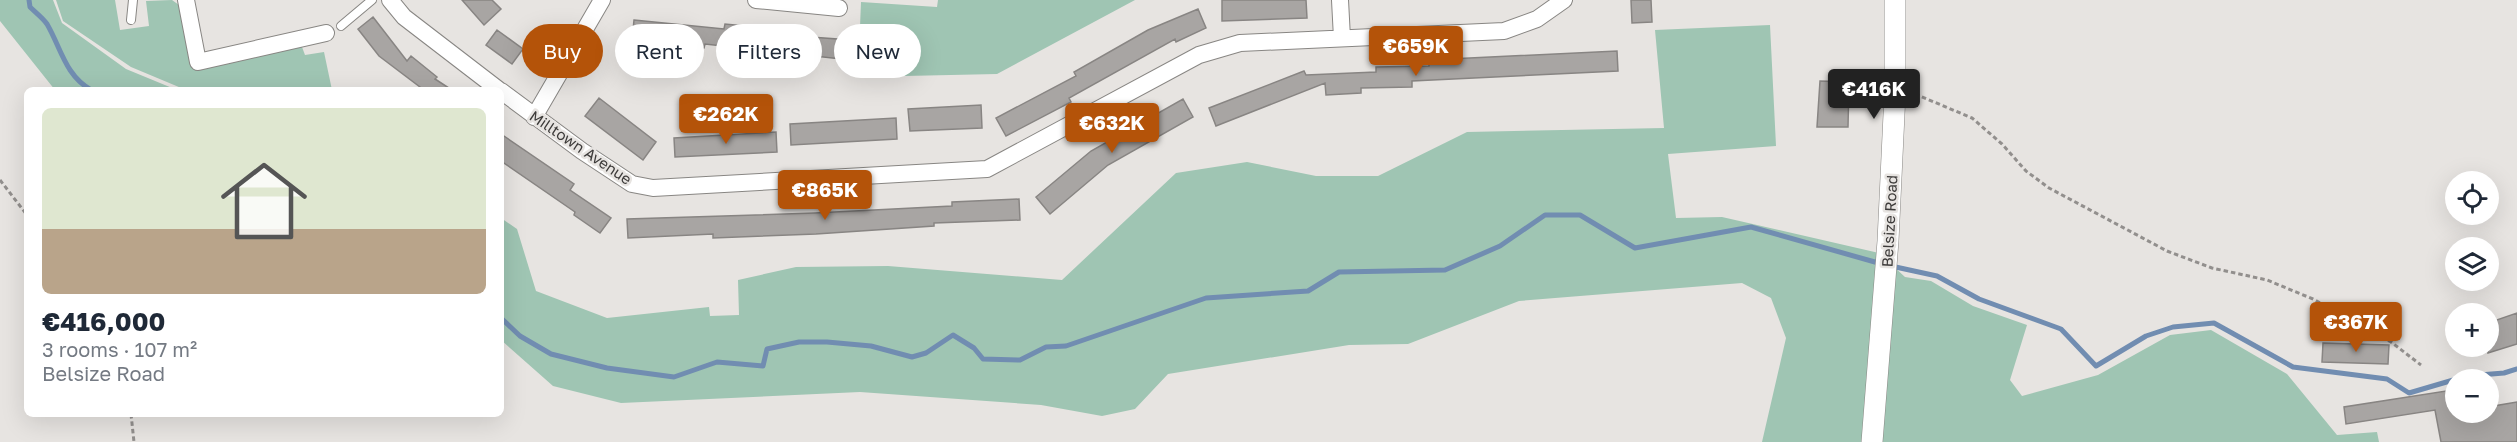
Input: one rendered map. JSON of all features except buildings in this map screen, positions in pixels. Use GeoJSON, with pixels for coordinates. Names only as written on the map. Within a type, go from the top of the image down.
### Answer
{"type":"FeatureCollection","features":[{"type":"Feature","properties":{"kind":"street"},"geometry":{"type":"LineString","coordinates":[[186,0],[198,62],[334,29]]}},
{"type":"Feature","properties":{"kind":"street","name":"Milltown Avenue"},"geometry":{"type":"LineString","coordinates":[[390,0],[404,16],[495,87]]}},
{"type":"Feature","properties":{"kind":"street"},"geometry":{"type":"LineString","coordinates":[[534,117],[602,0]]}},
{"type":"Feature","properties":{"kind":"street"},"geometry":{"type":"LineString","coordinates":[[756,0],[839,8]]}},
{"type":"Feature","properties":{"kind":"street"},"geometry":{"type":"LineString","coordinates":[[1340,0],[1342,38]]}},
{"type":"Feature","properties":{"kind":"street","name":"Milltown Avenue"},"geometry":{"type":"LineString","coordinates":[[504,94],[632,184],[652,188],[987,169],[1199,55],[1240,43],[1504,31],[1537,19],[1564,0]]}},
{"type":"Feature","properties":{"kind":"street","name":"Belsize Road"},"geometry":{"type":"LineString","coordinates":[[1872,442],[1888,241],[1895,93],[1895,0]]}},
{"type":"Feature","properties":{"kind":"lane"},"geometry":{"type":"LineString","coordinates":[[131,20],[133,0]]}},
{"type":"Feature","properties":{"kind":"lane"},"geometry":{"type":"LineString","coordinates":[[334,29],[372,0]]}},
{"type":"Feature","properties":{"kind":"path"},"geometry":{"type":"LineString","coordinates":[[1895,93],[1921,95],[1972,118],[2002,144],[2026,171],[2049,188],[2168,251],[2212,268],[2267,280],[2313,299],[2391,342],[2421,365]]}},
{"type":"Feature","properties":{"kind":"path"},"geometry":{"type":"LineString","coordinates":[[0,180],[24,211]]}},
{"type":"Feature","properties":{"kind":"path"},"geometry":{"type":"LineString","coordinates":[[131,417],[134,442]]}},
{"type":"Feature","properties":{"kind":"green space"},"geometry":{"type":"Polygon","coordinates":[[[0,0],[53,0],[62,23],[126,69],[170,87],[53,87],[0,21],[0,0]]]}},
{"type":"Feature","properties":{"kind":"green space"},"geometry":{"type":"Polygon","coordinates":[[[56,0],[115,0],[120,30],[149,26],[146,1],[172,0],[179,5],[195,68],[302,47],[305,55],[324,52],[331,87],[179,87],[131,67],[63,21],[56,0]]]}},
{"type":"Feature","properties":{"kind":"green space"},"geometry":{"type":"Polygon","coordinates":[[[938,0],[1135,0],[997,74],[921,76],[921,24],[860,24],[861,2],[937,7],[938,0]]]}},
{"type":"Feature","properties":{"kind":"green space"},"geometry":{"type":"Polygon","coordinates":[[[1770,25],[1776,146],[1668,154],[1676,218],[1722,217],[1879,253],[1905,277],[1931,281],[1973,306],[2027,325],[2010,380],[2022,396],[2098,375],[2170,335],[2211,330],[2287,374],[2337,435],[2377,432],[2379,442],[1762,442],[1786,338],[1771,298],[1742,283],[1519,301],[1408,344],[1349,345],[1168,374],[1135,409],[1102,416],[1041,405],[860,392],[621,403],[553,386],[504,343],[504,220],[517,229],[536,291],[607,318],[709,307],[710,316],[739,315],[738,280],[796,267],[888,266],[1062,280],[1176,173],[1247,162],[1316,176],[1378,176],[1467,132],[1664,128],[1655,30],[1770,25]]]}},
{"type":"Feature","properties":{"kind":"waterway"},"geometry":{"type":"LineString","coordinates":[[29,0],[30,7],[47,24],[69,69],[86,87]]}},
{"type":"Feature","properties":{"kind":"waterway"},"geometry":{"type":"LineString","coordinates":[[504,321],[520,336],[551,354],[607,368],[674,377],[717,362],[763,366],[767,349],[799,342],[871,346],[912,357],[926,353],[953,335],[974,348],[983,359],[1020,360],[1046,347],[1066,346],[1206,298],[1308,291],[1339,272],[1445,270],[1500,246],[1545,215],[1580,215],[1635,248],[1751,227],[1882,264]]}},
{"type":"Feature","properties":{"kind":"waterway"},"geometry":{"type":"LineString","coordinates":[[1891,266],[1937,276],[1979,299],[2061,329],[2096,366],[2146,336],[2173,327],[2214,323],[2293,367],[2387,379],[2409,393],[2467,376],[2504,373],[2517,369]]}}]}
